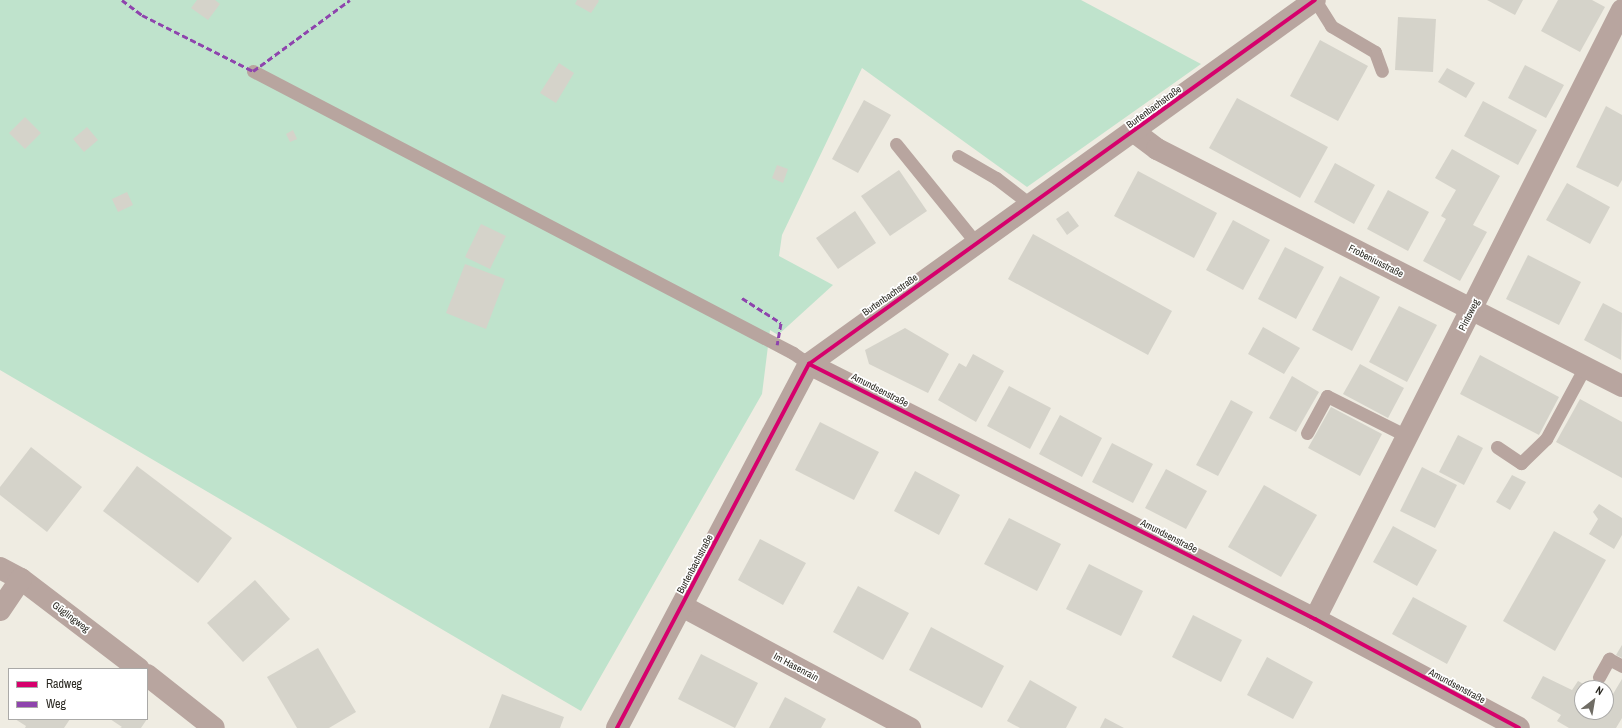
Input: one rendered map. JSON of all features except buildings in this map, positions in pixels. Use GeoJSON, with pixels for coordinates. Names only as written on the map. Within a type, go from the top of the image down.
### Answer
{"type":"FeatureCollection","features":[{"type":"Feature","properties":{"kind":"street","name":"Burtenbachstraße"},"geometry":{"type":"LineString","coordinates":[[617,728],[809,364],[1315,0]]}},
{"type":"Feature","properties":{"kind":"street","name":"Pintoweg"},"geometry":{"type":"LineString","coordinates":[[1315,619],[1622,10]]}},
{"type":"Feature","properties":{"kind":"street","name":"Frobeniusstraße"},"geometry":{"type":"LineString","coordinates":[[1133,131],[1157,149],[1622,386]]}},
{"type":"Feature","properties":{"kind":"street","name":"Amundsenstraße"},"geometry":{"type":"LineString","coordinates":[[809,364],[1315,619],[1519,728]]}},
{"type":"Feature","properties":{"kind":"street","name":"Güglingweg"},"geometry":{"type":"LineString","coordinates":[[0,568],[21,579],[138,668]]}},
{"type":"Feature","properties":{"kind":"street"},"geometry":{"type":"LineString","coordinates":[[0,610],[21,579]]}},
{"type":"Feature","properties":{"kind":"street","name":"Im Hasenrain"},"geometry":{"type":"LineString","coordinates":[[682,606],[910,728]]}},
{"type":"Feature","properties":{"kind":"street"},"geometry":{"type":"LineString","coordinates":[[148,676],[214,728]]}},
{"type":"Feature","properties":{"kind":"lane"},"geometry":{"type":"LineString","coordinates":[[1315,0],[1331,26],[1375,52],[1382,71]]}},
{"type":"Feature","properties":{"kind":"lane"},"geometry":{"type":"LineString","coordinates":[[253,71],[793,353],[809,364]]}},
{"type":"Feature","properties":{"kind":"lane"},"geometry":{"type":"LineString","coordinates":[[896,144],[977,244]]}},
{"type":"Feature","properties":{"kind":"lane"},"geometry":{"type":"LineString","coordinates":[[958,156],[996,178],[1031,205]]}},
{"type":"Feature","properties":{"kind":"lane"},"geometry":{"type":"LineString","coordinates":[[1497,447],[1520,463],[1546,439],[1585,367]]}},
{"type":"Feature","properties":{"kind":"lane"},"geometry":{"type":"LineString","coordinates":[[1307,433],[1327,396],[1407,436]]}},
{"type":"Feature","properties":{"kind":"lane"},"geometry":{"type":"LineString","coordinates":[[1599,677],[1609,659],[1622,666]]}},
{"type":"Feature","properties":{"kind":"green space"},"geometry":{"type":"Polygon","coordinates":[[[0,0],[1081,0],[1201,64],[1027,187],[862,68],[782,235],[779,256],[833,285],[778,335],[770,330],[762,394],[581,711],[0,370],[0,0]]]}},
{"type":"Feature","properties":{"kind":"marked path"},"geometry":{"type":"LineString","coordinates":[[122,0],[142,15],[253,71],[350,0]]}},
{"type":"Feature","properties":{"kind":"marked path"},"geometry":{"type":"LineString","coordinates":[[742,298],[781,323],[777,345]]}},
{"type":"Feature","properties":{"kind":"cycle path"},"geometry":{"type":"LineString","coordinates":[[617,728],[809,364],[1315,0]]}},
{"type":"Feature","properties":{"kind":"cycle path"},"geometry":{"type":"LineString","coordinates":[[809,364],[1315,619],[1519,728]]}}]}
